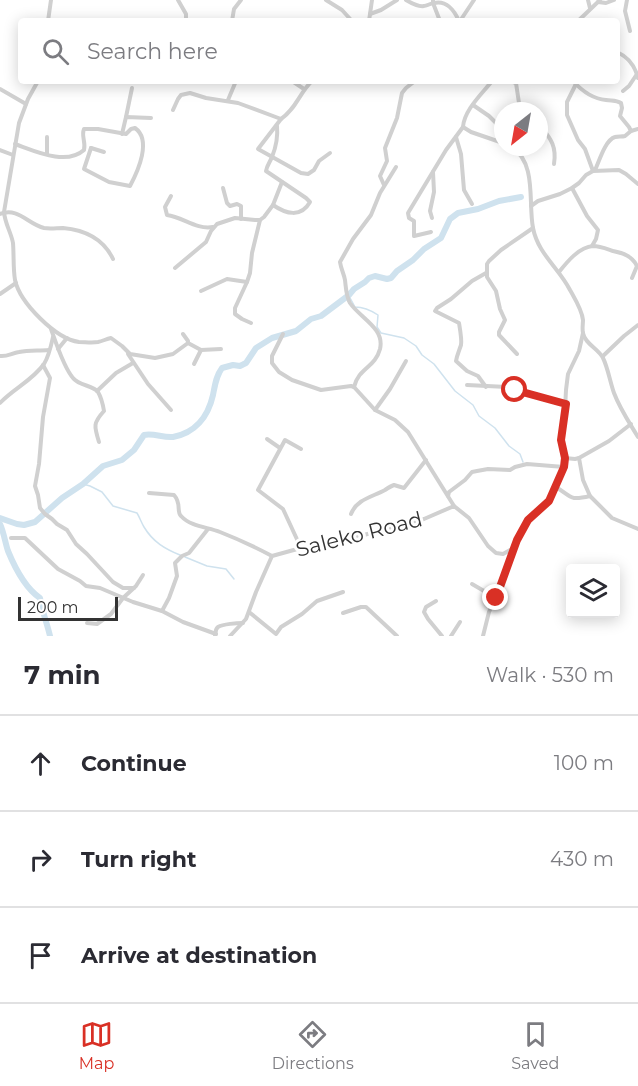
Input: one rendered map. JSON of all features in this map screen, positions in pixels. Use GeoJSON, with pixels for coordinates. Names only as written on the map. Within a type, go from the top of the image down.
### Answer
{"type":"FeatureCollection","features":[{"type":"Feature","properties":{"kind":"street"},"geometry":{"type":"LineString","coordinates":[[48,18],[51,0]]}},
{"type":"Feature","properties":{"kind":"street"},"geometry":{"type":"LineString","coordinates":[[178,0],[186,18]]}},
{"type":"Feature","properties":{"kind":"street"},"geometry":{"type":"LineString","coordinates":[[232,18],[234,9],[241,0]]}},
{"type":"Feature","properties":{"kind":"street"},"geometry":{"type":"LineString","coordinates":[[326,0],[342,10],[349,18]]}},
{"type":"Feature","properties":{"kind":"street"},"geometry":{"type":"LineString","coordinates":[[369,18],[372,0]]}},
{"type":"Feature","properties":{"kind":"street"},"geometry":{"type":"LineString","coordinates":[[370,14],[398,0]]}},
{"type":"Feature","properties":{"kind":"street"},"geometry":{"type":"LineString","coordinates":[[406,0],[420,6],[433,2],[444,2],[452,8],[457,18]]}},
{"type":"Feature","properties":{"kind":"street"},"geometry":{"type":"LineString","coordinates":[[461,18],[474,0]]}},
{"type":"Feature","properties":{"kind":"street"},"geometry":{"type":"LineString","coordinates":[[588,0],[590,9]]}},
{"type":"Feature","properties":{"kind":"street"},"geometry":{"type":"LineString","coordinates":[[581,18],[599,1],[606,3],[614,0]]}},
{"type":"Feature","properties":{"kind":"street"},"geometry":{"type":"LineString","coordinates":[[627,0],[625,11],[630,31]]}},
{"type":"Feature","properties":{"kind":"street"},"geometry":{"type":"LineString","coordinates":[[433,2],[439,18]]}},
{"type":"Feature","properties":{"kind":"street"},"geometry":{"type":"LineString","coordinates":[[620,54],[627,58],[637,76],[623,91]]}},
{"type":"Feature","properties":{"kind":"street"},"geometry":{"type":"LineString","coordinates":[[36,84],[19,123],[2,213],[13,245],[16,284],[35,314],[67,338],[81,342],[111,338],[122,346],[148,384],[171,410]]}},
{"type":"Feature","properties":{"kind":"street"},"geometry":{"type":"LineString","coordinates":[[228,100],[235,84]]}},
{"type":"Feature","properties":{"kind":"street"},"geometry":{"type":"LineString","coordinates":[[296,84],[304,89]]}},
{"type":"Feature","properties":{"kind":"street"},"geometry":{"type":"LineString","coordinates":[[309,84],[291,111],[258,149],[304,174],[314,170],[319,161],[330,153]]}},
{"type":"Feature","properties":{"kind":"street"},"geometry":{"type":"LineString","coordinates":[[384,185],[380,174],[387,161],[385,148],[397,118],[402,93],[412,84]]}},
{"type":"Feature","properties":{"kind":"street"},"geometry":{"type":"LineString","coordinates":[[431,232],[414,236],[414,221],[408,215],[415,200],[463,126],[466,116],[490,84]]}},
{"type":"Feature","properties":{"kind":"street"},"geometry":{"type":"LineString","coordinates":[[516,84],[519,102]]}},
{"type":"Feature","properties":{"kind":"street"},"geometry":{"type":"LineString","coordinates":[[575,84],[568,99],[567,115],[594,171]]}},
{"type":"Feature","properties":{"kind":"street"},"geometry":{"type":"LineString","coordinates":[[576,84],[594,97],[621,103],[620,116],[631,131]]}},
{"type":"Feature","properties":{"kind":"street"},"geometry":{"type":"LineString","coordinates":[[122,134],[132,88]]}},
{"type":"Feature","properties":{"kind":"street"},"geometry":{"type":"LineString","coordinates":[[0,89],[26,104]]}},
{"type":"Feature","properties":{"kind":"street"},"geometry":{"type":"LineString","coordinates":[[173,110],[178,99],[190,93],[206,98],[228,100],[282,119]]}},
{"type":"Feature","properties":{"kind":"street"},"geometry":{"type":"LineString","coordinates":[[473,105],[494,121]]}},
{"type":"Feature","properties":{"kind":"street"},"geometry":{"type":"LineString","coordinates":[[126,117],[151,118]]}},
{"type":"Feature","properties":{"kind":"street"},"geometry":{"type":"LineString","coordinates":[[273,205],[290,213],[301,212],[310,202],[266,171],[272,156],[277,126]]}},
{"type":"Feature","properties":{"kind":"street"},"geometry":{"type":"LineString","coordinates":[[463,126],[471,132],[494,140]]}},
{"type":"Feature","properties":{"kind":"street"},"geometry":{"type":"LineString","coordinates":[[84,150],[84,129],[127,134],[135,128],[143,138],[143,149],[130,186],[110,182],[85,170],[91,148]]}},
{"type":"Feature","properties":{"kind":"street"},"geometry":{"type":"LineString","coordinates":[[594,171],[611,139],[625,136],[638,129]]}},
{"type":"Feature","properties":{"kind":"street"},"geometry":{"type":"LineString","coordinates":[[548,135],[555,156],[554,164]]}},
{"type":"Feature","properties":{"kind":"street"},"geometry":{"type":"LineString","coordinates":[[46,154],[47,136]]}},
{"type":"Feature","properties":{"kind":"street"},"geometry":{"type":"LineString","coordinates":[[456,136],[461,154],[464,190],[472,204]]}},
{"type":"Feature","properties":{"kind":"street"},"geometry":{"type":"LineString","coordinates":[[15,144],[46,154],[70,157],[91,148],[104,152]]}},
{"type":"Feature","properties":{"kind":"street"},"geometry":{"type":"LineString","coordinates":[[0,150],[13,154]]}},
{"type":"Feature","properties":{"kind":"street"},"geometry":{"type":"LineString","coordinates":[[483,636],[489,612],[513,549],[528,520],[549,501],[564,467],[565,458],[561,440],[568,374],[579,351],[583,333],[582,315],[570,290],[541,250],[533,228],[530,188],[521,156]]}},
{"type":"Feature","properties":{"kind":"street"},"geometry":{"type":"LineString","coordinates":[[354,387],[358,376],[375,359],[380,350],[380,343],[377,331],[349,301],[340,260],[371,215],[384,185],[396,167]]}},
{"type":"Feature","properties":{"kind":"street"},"geometry":{"type":"LineString","coordinates":[[531,206],[572,188],[594,171],[619,170],[638,184]]}},
{"type":"Feature","properties":{"kind":"street"},"geometry":{"type":"LineString","coordinates":[[432,218],[430,211],[434,192],[433,171]]}},
{"type":"Feature","properties":{"kind":"street"},"geometry":{"type":"LineString","coordinates":[[251,323],[235,314],[235,311],[248,282],[260,220],[273,205],[282,182]]}},
{"type":"Feature","properties":{"kind":"street"},"geometry":{"type":"LineString","coordinates":[[223,188],[230,206],[237,204],[241,206],[242,219]]}},
{"type":"Feature","properties":{"kind":"street"},"geometry":{"type":"LineString","coordinates":[[558,272],[575,254],[592,246],[598,230],[587,216],[572,188]]}},
{"type":"Feature","properties":{"kind":"street"},"geometry":{"type":"LineString","coordinates":[[171,196],[165,207],[167,215],[175,215],[205,229],[235,218],[260,220]]}},
{"type":"Feature","properties":{"kind":"street"},"geometry":{"type":"LineString","coordinates":[[2,213],[18,214],[45,228],[82,231],[100,241],[113,259]]}},
{"type":"Feature","properties":{"kind":"street"},"geometry":{"type":"LineString","coordinates":[[175,268],[206,242],[214,227]]}},
{"type":"Feature","properties":{"kind":"street"},"geometry":{"type":"LineString","coordinates":[[517,354],[499,335],[505,320],[500,309],[498,294],[488,280],[487,264],[507,245],[533,228]]}},
{"type":"Feature","properties":{"kind":"street"},"geometry":{"type":"LineString","coordinates":[[592,246],[615,251],[632,259],[637,266],[632,278]]}},
{"type":"Feature","properties":{"kind":"street"},"geometry":{"type":"LineString","coordinates":[[486,273],[472,281],[435,311],[459,323],[462,343],[456,361],[478,376],[486,387]]}},
{"type":"Feature","properties":{"kind":"street"},"geometry":{"type":"LineString","coordinates":[[201,291],[227,279],[248,282]]}},
{"type":"Feature","properties":{"kind":"street"},"geometry":{"type":"LineString","coordinates":[[0,294],[16,284]]}},
{"type":"Feature","properties":{"kind":"street"},"geometry":{"type":"LineString","coordinates":[[603,357],[638,325]]}},
{"type":"Feature","properties":{"kind":"street"},"geometry":{"type":"LineString","coordinates":[[51,328],[72,378],[97,391],[104,411],[97,417],[95,424],[99,442]]}},
{"type":"Feature","properties":{"kind":"street"},"geometry":{"type":"LineString","coordinates":[[583,333],[603,357],[613,392],[638,437]]}},
{"type":"Feature","properties":{"kind":"street"},"geometry":{"type":"LineString","coordinates":[[183,334],[188,344],[201,350],[221,349]]}},
{"type":"Feature","properties":{"kind":"street"},"geometry":{"type":"LineString","coordinates":[[282,334],[272,356],[273,365],[279,372],[292,380],[321,390],[354,387],[375,410],[404,427],[454,506],[469,518],[488,546],[496,553],[503,554],[513,549]]}},
{"type":"Feature","properties":{"kind":"street"},"geometry":{"type":"LineString","coordinates":[[0,403],[43,365],[53,336]]}},
{"type":"Feature","properties":{"kind":"street"},"geometry":{"type":"LineString","coordinates":[[58,349],[67,338]]}},
{"type":"Feature","properties":{"kind":"street"},"geometry":{"type":"LineString","coordinates":[[128,353],[160,358],[188,344]]}},
{"type":"Feature","properties":{"kind":"street"},"geometry":{"type":"LineString","coordinates":[[0,357],[19,351],[49,350]]}},
{"type":"Feature","properties":{"kind":"street"},"geometry":{"type":"LineString","coordinates":[[194,364],[201,350]]}},
{"type":"Feature","properties":{"kind":"street"},"geometry":{"type":"LineString","coordinates":[[375,410],[406,361]]}},
{"type":"Feature","properties":{"kind":"street"},"geometry":{"type":"LineString","coordinates":[[97,391],[116,373],[133,363]]}},
{"type":"Feature","properties":{"kind":"street"},"geometry":{"type":"LineString","coordinates":[[43,365],[50,378],[35,486],[40,508],[43,513],[65,528],[76,544],[113,582],[123,588],[134,588]]}},
{"type":"Feature","properties":{"kind":"street"},"geometry":{"type":"LineString","coordinates":[[467,385],[507,387],[566,404]]}},
{"type":"Feature","properties":{"kind":"street"},"geometry":{"type":"LineString","coordinates":[[565,458],[579,458],[609,441],[631,424]]}},
{"type":"Feature","properties":{"kind":"street"},"geometry":{"type":"LineString","coordinates":[[267,439],[280,449]]}},
{"type":"Feature","properties":{"kind":"street"},"geometry":{"type":"LineString","coordinates":[[301,449],[285,440],[258,490],[283,509],[301,548]]}},
{"type":"Feature","properties":{"kind":"street"},"geometry":{"type":"LineString","coordinates":[[579,458],[583,480],[590,496],[612,518],[638,529]]}},
{"type":"Feature","properties":{"kind":"street"},"geometry":{"type":"LineString","coordinates":[[351,514],[354,507],[372,495],[394,485],[403,488],[426,460]]}},
{"type":"Feature","properties":{"kind":"street"},"geometry":{"type":"LineString","coordinates":[[448,496],[449,492],[472,472],[488,469],[510,470],[527,464],[564,467]]}},
{"type":"Feature","properties":{"kind":"street"},"geometry":{"type":"LineString","coordinates":[[556,487],[573,499],[590,496]]}},
{"type":"Feature","properties":{"kind":"street"},"geometry":{"type":"LineString","coordinates":[[149,493],[174,495],[178,500],[180,516],[201,528],[215,530],[272,556]]}},
{"type":"Feature","properties":{"kind":"street","name":"Saleko Road"},"geometry":{"type":"LineString","coordinates":[[230,636],[243,623],[249,612],[272,556],[424,519],[454,506]]}},
{"type":"Feature","properties":{"kind":"street"},"geometry":{"type":"LineString","coordinates":[[162,611],[177,576],[175,563],[189,553],[208,529]]}},
{"type":"Feature","properties":{"kind":"street"},"geometry":{"type":"LineString","coordinates":[[11,538],[25,538],[58,569],[86,586],[100,588],[137,604],[162,611],[215,635],[219,627],[243,623]]}},
{"type":"Feature","properties":{"kind":"street"},"geometry":{"type":"LineString","coordinates":[[87,623],[97,624],[106,618],[134,588],[142,575]]}},
{"type":"Feature","properties":{"kind":"street"},"geometry":{"type":"LineString","coordinates":[[472,584],[496,598]]}},
{"type":"Feature","properties":{"kind":"street"},"geometry":{"type":"LineString","coordinates":[[249,612],[277,635],[281,627],[317,601],[343,592]]}},
{"type":"Feature","properties":{"kind":"street"},"geometry":{"type":"LineString","coordinates":[[436,601],[426,607],[424,612],[442,636]]}},
{"type":"Feature","properties":{"kind":"street"},"geometry":{"type":"LineString","coordinates":[[343,613],[361,607],[366,608],[397,636]]}},
{"type":"Feature","properties":{"kind":"street"},"geometry":{"type":"LineString","coordinates":[[451,636],[460,622]]}},
{"type":"Feature","properties":{"kind":"waterway"},"geometry":{"type":"LineString","coordinates":[[0,518],[24,525],[35,522],[103,466],[122,460],[134,450],[144,435],[173,437],[188,432],[199,423],[208,410],[217,377],[222,368],[246,363],[256,348],[272,338],[296,331],[311,319],[321,316],[369,278],[375,276],[391,278],[424,249],[441,238],[450,219],[458,213],[521,197]]}},
{"type":"Feature","properties":{"kind":"waterway"},"geometry":{"type":"LineString","coordinates":[[349,296],[355,307],[378,315],[377,327],[381,333],[404,338],[416,346],[422,355],[434,364],[455,391],[473,405],[479,416],[495,428],[509,446],[520,454],[523,462]]}},
{"type":"Feature","properties":{"kind":"waterway"},"geometry":{"type":"LineString","coordinates":[[83,484],[102,492],[113,506],[137,513],[155,541],[180,555]]}},
{"type":"Feature","properties":{"kind":"waterway"},"geometry":{"type":"LineString","coordinates":[[0,524],[17,571],[40,598],[50,636]]}},
{"type":"Feature","properties":{"kind":"waterway"},"geometry":{"type":"LineString","coordinates":[[185,557],[207,566],[226,569],[234,579]]}},
{"type":"Feature","properties":{"kind":"route"},"geometry":{"type":"LineString","coordinates":[[496,598],[517,540],[528,520],[549,501],[564,467],[565,458],[561,440],[566,404],[515,390]]}}]}
